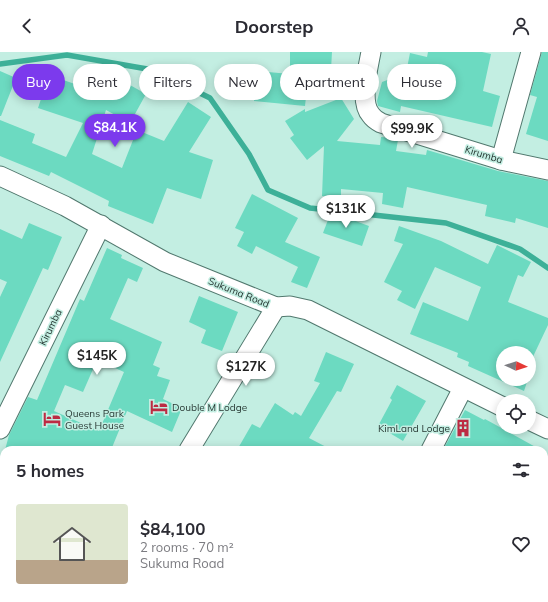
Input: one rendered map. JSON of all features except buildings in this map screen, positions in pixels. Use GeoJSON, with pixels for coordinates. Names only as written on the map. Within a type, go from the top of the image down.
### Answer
{"type":"FeatureCollection","features":[{"type":"Feature","properties":{"kind":"street","name":"Kirumba"},"geometry":{"type":"LineString","coordinates":[[371,52],[367,73],[365,100],[370,114],[381,123],[501,160],[548,170]]}},
{"type":"Feature","properties":{"kind":"street"},"geometry":{"type":"LineString","coordinates":[[501,160],[531,52]]}},
{"type":"Feature","properties":{"kind":"street","name":"Sukuma Road"},"geometry":{"type":"LineString","coordinates":[[0,176],[101,225],[165,262],[276,307],[290,306],[308,310],[496,404]]}},
{"type":"Feature","properties":{"kind":"street","name":"Kirumba"},"geometry":{"type":"LineString","coordinates":[[0,429],[101,225]]}},
{"type":"Feature","properties":{"kind":"street"},"geometry":{"type":"LineString","coordinates":[[191,446],[276,307]]}},
{"type":"Feature","properties":{"kind":"street"},"geometry":{"type":"LineString","coordinates":[[433,446],[463,388]]}},
{"type":"Feature","properties":{"kind":"street"},"geometry":{"type":"LineString","coordinates":[[536,423],[548,429]]}},
{"type":"Feature","properties":{"kind":"waterway"},"geometry":{"type":"LineString","coordinates":[[0,64],[67,55],[153,70],[210,98],[249,154],[268,190],[310,208],[446,223],[520,249],[548,268]]}},
{"type":"Feature","properties":{"kind":"place","name":"Double M Lodge"},"geometry":{"type":"Point","coordinates":[159,407]}},
{"type":"Feature","properties":{"kind":"place","name":"Queens Park Guest House"},"geometry":{"type":"Point","coordinates":[52,419]}},
{"type":"Feature","properties":{"kind":"place","name":"KimLand Lodge"},"geometry":{"type":"Point","coordinates":[463,428]}}]}
